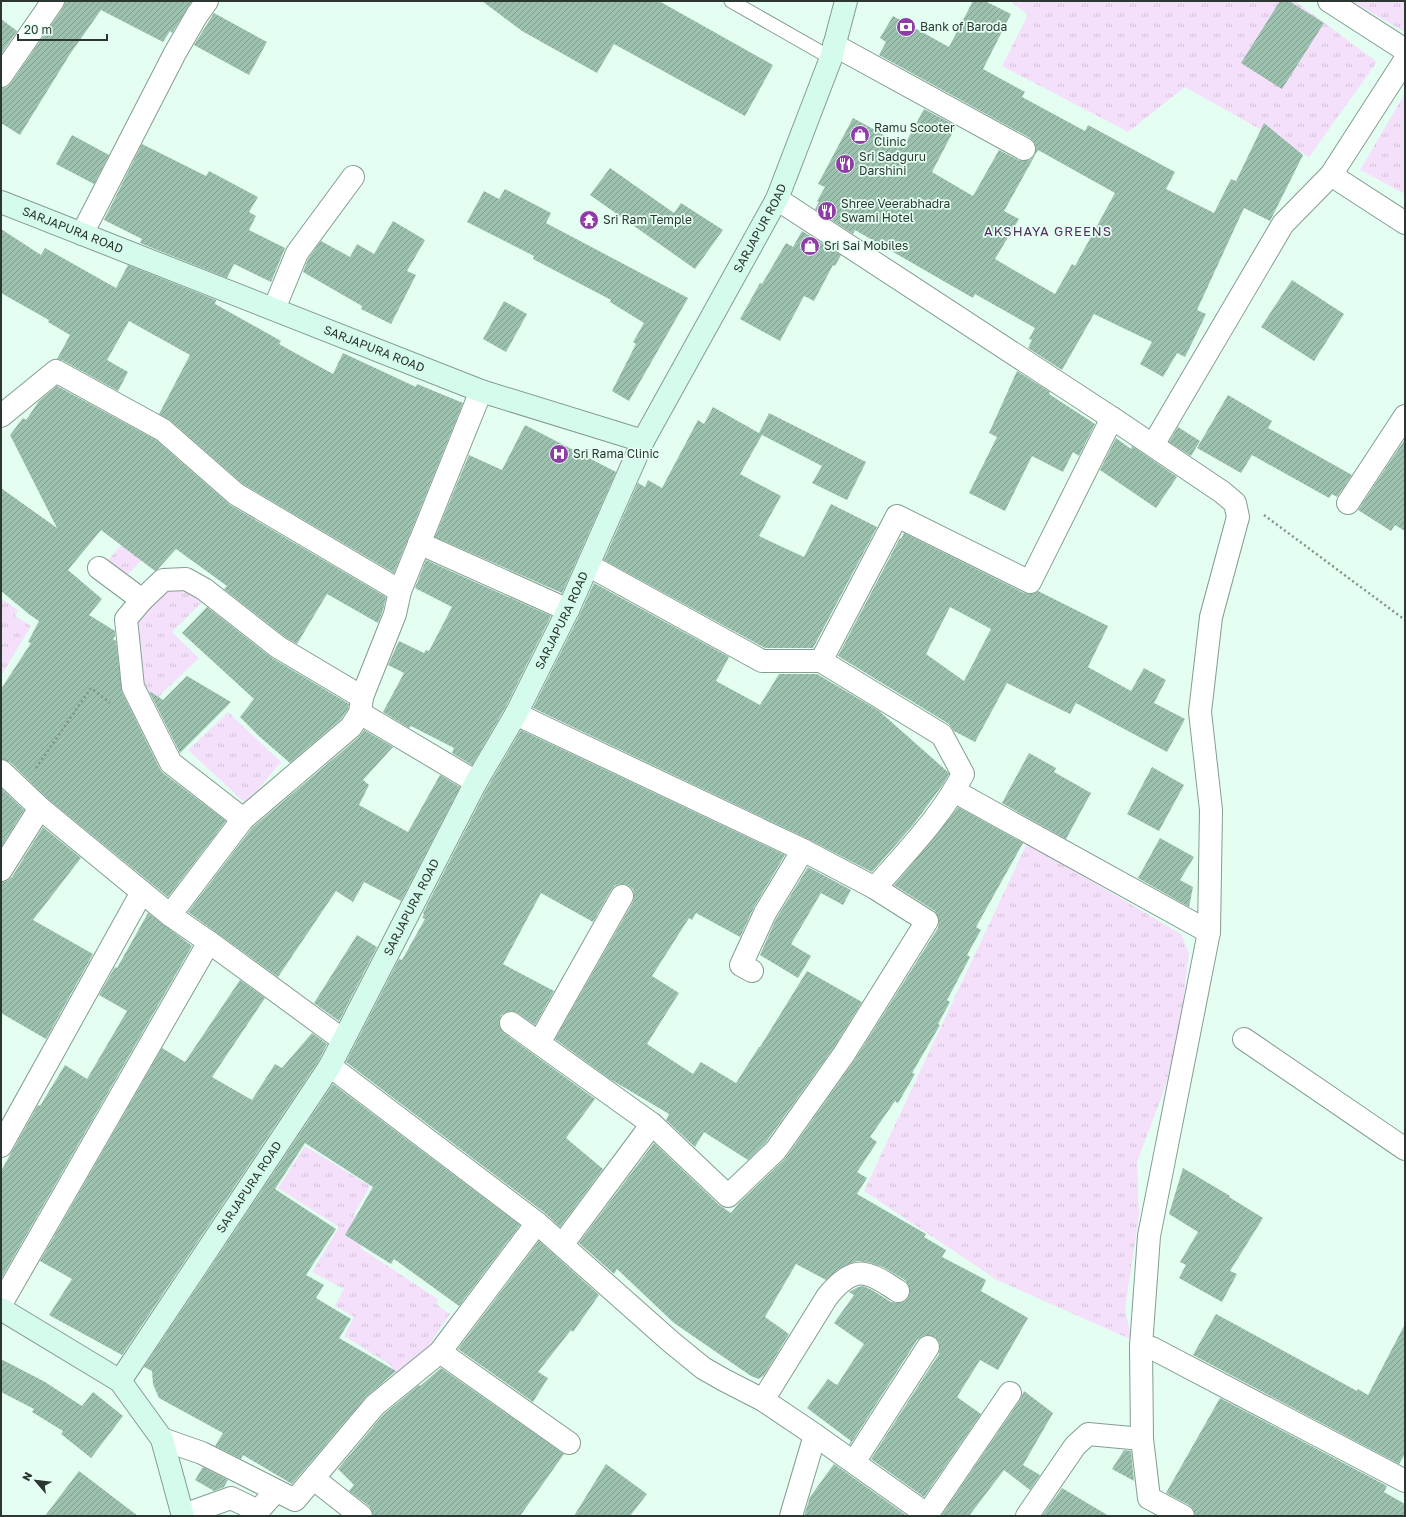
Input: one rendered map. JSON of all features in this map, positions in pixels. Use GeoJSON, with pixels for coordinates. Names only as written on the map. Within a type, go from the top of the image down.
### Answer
{"type":"FeatureCollection","features":[{"type":"Feature","properties":{"kind":"street"},"geometry":{"type":"LineString","coordinates":[[1,76],[53,1]]}},
{"type":"Feature","properties":{"kind":"street"},"geometry":{"type":"LineString","coordinates":[[82,234],[175,53],[207,1]]}},
{"type":"Feature","properties":{"kind":"street","name":"SARJAPUR ROAD"},"geometry":{"type":"LineString","coordinates":[[643,441],[777,199],[833,51],[846,1]]}},
{"type":"Feature","properties":{"kind":"street"},"geometry":{"type":"LineString","coordinates":[[1329,1],[1405,50]]}},
{"type":"Feature","properties":{"kind":"street"},"geometry":{"type":"LineString","coordinates":[[833,51],[1024,149]]}},
{"type":"Feature","properties":{"kind":"street"},"geometry":{"type":"LineString","coordinates":[[1153,445],[1283,224],[1331,175],[1405,60]]}},
{"type":"Feature","properties":{"kind":"street"},"geometry":{"type":"LineString","coordinates":[[1331,175],[1405,223]]}},
{"type":"Feature","properties":{"kind":"street"},"geometry":{"type":"LineString","coordinates":[[274,310],[297,253],[353,177]]}},
{"type":"Feature","properties":{"kind":"street"},"geometry":{"type":"LineString","coordinates":[[777,199],[1153,445],[1222,492],[1235,503],[1238,517],[1211,617],[1200,712],[1211,810],[1209,932],[1149,1236],[1141,1346],[1142,1439],[1149,1498],[1183,1516]]}},
{"type":"Feature","properties":{"kind":"street","name":"SARJAPURA ROAD"},"geometry":{"type":"LineString","coordinates":[[1,202],[481,391],[643,441],[568,610],[516,714],[476,782],[330,1066],[120,1382]]}},
{"type":"Feature","properties":{"kind":"street"},"geometry":{"type":"LineString","coordinates":[[1,416],[56,371],[163,430],[236,494],[400,591]]}},
{"type":"Feature","properties":{"kind":"street"},"geometry":{"type":"LineString","coordinates":[[170,915],[243,819],[351,727],[361,705],[395,614],[400,591],[481,391]]}},
{"type":"Feature","properties":{"kind":"street"},"geometry":{"type":"LineString","coordinates":[[821,661],[897,516],[1030,582],[1112,418]]}},
{"type":"Feature","properties":{"kind":"street"},"geometry":{"type":"LineString","coordinates":[[1348,503],[1404,419]]}},
{"type":"Feature","properties":{"kind":"street"},"geometry":{"type":"LineString","coordinates":[[419,543],[568,610]]}},
{"type":"Feature","properties":{"kind":"street"},"geometry":{"type":"LineString","coordinates":[[588,565],[762,661],[821,661],[942,735],[963,774],[954,791],[927,826],[875,888]]}},
{"type":"Feature","properties":{"kind":"street"},"geometry":{"type":"LineString","coordinates":[[99,568],[142,600]]}},
{"type":"Feature","properties":{"kind":"street"},"geometry":{"type":"LineString","coordinates":[[243,819],[170,763],[133,687],[126,619],[142,600],[163,580],[186,579],[204,589],[278,647],[476,782]]}},
{"type":"Feature","properties":{"kind":"street"},"geometry":{"type":"LineString","coordinates":[[511,1023],[652,1124],[728,1196],[776,1150],[844,1054],[927,921],[875,888],[803,850],[516,714]]}},
{"type":"Feature","properties":{"kind":"street"},"geometry":{"type":"LineString","coordinates":[[1,771],[40,808],[170,915],[343,1040]]}},
{"type":"Feature","properties":{"kind":"street"},"geometry":{"type":"LineString","coordinates":[[954,791],[1209,932]]}},
{"type":"Feature","properties":{"kind":"street"},"geometry":{"type":"LineString","coordinates":[[1,870],[40,808]]}},
{"type":"Feature","properties":{"kind":"street"},"geometry":{"type":"LineString","coordinates":[[752,971],[741,965],[765,913],[803,850]]}},
{"type":"Feature","properties":{"kind":"street"},"geometry":{"type":"LineString","coordinates":[[1,1146],[8,1119],[142,892]]}},
{"type":"Feature","properties":{"kind":"street"},"geometry":{"type":"LineString","coordinates":[[539,1043],[622,896]]}},
{"type":"Feature","properties":{"kind":"street"},"geometry":{"type":"LineString","coordinates":[[1,1304],[209,942]]}},
{"type":"Feature","properties":{"kind":"street"},"geometry":{"type":"LineString","coordinates":[[1244,1039],[1405,1149]]}},
{"type":"Feature","properties":{"kind":"street"},"geometry":{"type":"LineString","coordinates":[[330,1066],[537,1223],[670,1341],[703,1368],[713,1375],[763,1400],[815,1434],[928,1515],[1010,1393]]}},
{"type":"Feature","properties":{"kind":"street"},"geometry":{"type":"LineString","coordinates":[[562,1245],[652,1124]]}},
{"type":"Feature","properties":{"kind":"street"},"geometry":{"type":"LineString","coordinates":[[162,1439],[202,1453],[295,1500],[375,1405],[440,1352],[537,1223]]}},
{"type":"Feature","properties":{"kind":"street"},"geometry":{"type":"LineString","coordinates":[[763,1400],[827,1297],[835,1287],[846,1280],[864,1274],[873,1276],[898,1291]]}},
{"type":"Feature","properties":{"kind":"street"},"geometry":{"type":"LineString","coordinates":[[1,1309],[120,1382],[162,1439],[183,1516],[232,1498],[258,1511],[276,1491]]}},
{"type":"Feature","properties":{"kind":"street"},"geometry":{"type":"LineString","coordinates":[[1141,1346],[1152,1348],[1405,1481]]}},
{"type":"Feature","properties":{"kind":"street"},"geometry":{"type":"LineString","coordinates":[[854,1462],[928,1347]]}},
{"type":"Feature","properties":{"kind":"street"},"geometry":{"type":"LineString","coordinates":[[440,1352],[569,1443]]}},
{"type":"Feature","properties":{"kind":"street"},"geometry":{"type":"LineString","coordinates":[[791,1516],[815,1434]]}},
{"type":"Feature","properties":{"kind":"street"},"geometry":{"type":"LineString","coordinates":[[1028,1516],[1075,1446],[1088,1434],[1142,1439]]}},
{"type":"Feature","properties":{"kind":"street"},"geometry":{"type":"LineString","coordinates":[[314,1479],[361,1516]]}},
{"type":"Feature","properties":{"kind":"lane"},"geometry":{"type":"LineString","coordinates":[[732,1],[833,51]]}},
{"type":"Feature","properties":{"kind":"path"},"geometry":{"type":"LineString","coordinates":[[1235,503],[1256,509],[1405,620]]}},
{"type":"Feature","properties":{"kind":"path"},"geometry":{"type":"LineString","coordinates":[[18,788],[36,768],[91,688],[128,718],[144,710]]}},
{"type":"Feature","properties":{"kind":"green space"},"geometry":{"type":"Polygon","coordinates":[[[1010,1],[1295,1],[1377,62],[1309,157],[1185,87],[1128,132],[1002,66],[1028,15],[1010,1]]]}},
{"type":"Feature","properties":{"kind":"green space"},"geometry":{"type":"Polygon","coordinates":[[[1351,1],[1405,1],[1405,32],[1351,1]]]}},
{"type":"Feature","properties":{"kind":"green space"},"geometry":{"type":"Polygon","coordinates":[[[1405,93],[1405,194],[1360,170],[1405,93]]]}},
{"type":"Feature","properties":{"kind":"green space"},"geometry":{"type":"Polygon","coordinates":[[[129,537],[147,554],[125,578],[107,561],[129,537]]]}},
{"type":"Feature","properties":{"kind":"green space"},"geometry":{"type":"Polygon","coordinates":[[[174,585],[203,601],[172,632],[199,658],[155,700],[140,685],[135,621],[174,585]]]}},
{"type":"Feature","properties":{"kind":"green space"},"geometry":{"type":"Polygon","coordinates":[[[1,598],[18,610],[15,616],[31,626],[1,676],[1,598]]]}},
{"type":"Feature","properties":{"kind":"green space"},"geometry":{"type":"Polygon","coordinates":[[[228,712],[281,762],[246,804],[188,750],[228,712]]]}},
{"type":"Feature","properties":{"kind":"green space"},"geometry":{"type":"Polygon","coordinates":[[[1027,843],[1181,934],[1189,953],[1180,1028],[1165,1088],[1137,1162],[1139,1215],[1125,1310],[1132,1340],[997,1280],[864,1191],[1027,843]]]}},
{"type":"Feature","properties":{"kind":"green space"},"geometry":{"type":"Polygon","coordinates":[[[305,1146],[370,1186],[353,1216],[371,1227],[360,1248],[438,1299],[436,1304],[450,1314],[421,1357],[390,1376],[388,1375],[392,1366],[344,1336],[354,1317],[335,1306],[344,1289],[312,1272],[339,1227],[278,1188],[305,1146]]]}},
{"type":"Feature","properties":{"kind":"building"},"geometry":{"type":"Polygon","coordinates":[[[65,1],[192,1],[172,33],[170,31],[163,42],[101,10],[70,54],[20,135],[1,123],[1,88],[7,87],[11,83],[63,8],[65,1]]]}},
{"type":"Feature","properties":{"kind":"building"},"geometry":{"type":"Polygon","coordinates":[[[482,1],[659,1],[773,65],[745,116],[614,44],[597,73],[522,31],[482,1]]]}},
{"type":"Feature","properties":{"kind":"building"},"geometry":{"type":"Polygon","coordinates":[[[973,1],[985,1],[1011,14],[983,69],[1025,92],[1022,97],[1085,131],[1088,125],[1175,172],[1166,189],[1214,213],[1231,179],[1236,181],[1264,123],[1303,155],[1270,221],[1244,208],[1197,310],[1206,314],[1185,357],[1177,353],[1163,377],[1140,364],[1152,342],[1094,314],[1062,370],[1028,348],[1032,340],[1029,339],[1035,328],[975,294],[973,298],[855,230],[853,234],[815,209],[819,202],[817,201],[825,187],[818,184],[853,118],[904,146],[924,109],[956,126],[932,172],[973,196],[999,150],[1018,160],[1024,161],[1030,160],[1035,155],[1036,148],[1034,142],[1030,138],[879,55],[886,42],[880,38],[893,16],[949,47],[973,1]],[[1038,150],[1004,211],[1019,219],[995,259],[1055,294],[1072,264],[1075,266],[1115,193],[1038,150]]]}},
{"type":"Feature","properties":{"kind":"building"},"geometry":{"type":"Polygon","coordinates":[[[1280,1],[1289,1],[1324,23],[1282,89],[1241,63],[1280,1]]]}},
{"type":"Feature","properties":{"kind":"building"},"geometry":{"type":"Polygon","coordinates":[[[214,13],[267,42],[249,75],[194,45],[214,13]]]}},
{"type":"Feature","properties":{"kind":"building"},"geometry":{"type":"Polygon","coordinates":[[[1,19],[17,31],[1,54],[1,19]]]}},
{"type":"Feature","properties":{"kind":"building"},"geometry":{"type":"Polygon","coordinates":[[[72,135],[109,155],[94,184],[56,164],[72,135]]]}},
{"type":"Feature","properties":{"kind":"building"},"geometry":{"type":"Polygon","coordinates":[[[142,144],[206,176],[209,171],[258,197],[249,212],[256,216],[249,230],[285,248],[271,282],[234,264],[227,278],[140,243],[142,239],[104,220],[142,144]]]}},
{"type":"Feature","properties":{"kind":"building"},"geometry":{"type":"Polygon","coordinates":[[[610,168],[674,213],[681,203],[723,230],[695,269],[590,195],[610,168]]]}},
{"type":"Feature","properties":{"kind":"building"},"geometry":{"type":"Polygon","coordinates":[[[505,189],[551,213],[546,223],[688,298],[629,401],[612,391],[636,344],[633,342],[644,323],[610,302],[611,300],[533,259],[534,256],[467,222],[484,191],[499,199],[505,189]]]}},
{"type":"Feature","properties":{"kind":"building"},"geometry":{"type":"Polygon","coordinates":[[[393,221],[425,240],[407,271],[416,275],[391,324],[361,309],[362,306],[303,272],[308,259],[321,241],[350,257],[357,244],[374,254],[393,221]]]}},
{"type":"Feature","properties":{"kind":"building"},"geometry":{"type":"Polygon","coordinates":[[[1,229],[41,255],[45,248],[116,288],[128,265],[216,300],[215,304],[281,341],[279,344],[333,374],[343,353],[416,387],[417,384],[463,403],[394,573],[243,484],[171,421],[159,414],[190,355],[129,321],[107,360],[128,372],[118,391],[62,360],[57,359],[70,335],[48,322],[49,320],[1,293],[1,229]]]}},
{"type":"Feature","properties":{"kind":"building"},"geometry":{"type":"Polygon","coordinates":[[[802,231],[841,255],[835,266],[833,265],[814,301],[804,296],[780,341],[740,319],[760,283],[762,284],[786,243],[793,247],[802,231]]]}},
{"type":"Feature","properties":{"kind":"building"},"geometry":{"type":"Polygon","coordinates":[[[1292,280],[1344,314],[1314,361],[1261,327],[1292,280]]]}},
{"type":"Feature","properties":{"kind":"building"},"geometry":{"type":"Polygon","coordinates":[[[504,301],[527,314],[506,352],[483,339],[504,301]]]}},
{"type":"Feature","properties":{"kind":"building"},"geometry":{"type":"Polygon","coordinates":[[[1017,371],[1095,424],[1079,456],[1073,452],[1063,472],[1032,456],[1005,511],[969,493],[997,437],[989,433],[1017,371]]]}},
{"type":"Feature","properties":{"kind":"building"},"geometry":{"type":"Polygon","coordinates":[[[57,386],[156,440],[230,505],[386,597],[378,623],[327,594],[297,644],[285,637],[224,589],[227,586],[176,549],[155,571],[101,530],[68,570],[102,599],[89,615],[115,631],[115,636],[113,639],[116,641],[122,692],[160,769],[163,773],[226,821],[168,897],[48,799],[10,762],[1,759],[1,689],[31,643],[28,642],[39,621],[1,591],[1,488],[57,528],[10,435],[23,418],[26,420],[39,401],[57,386]]]}},
{"type":"Feature","properties":{"kind":"building"},"geometry":{"type":"Polygon","coordinates":[[[1228,395],[1272,421],[1268,428],[1352,475],[1337,497],[1332,494],[1329,498],[1252,455],[1241,473],[1197,448],[1228,395]]]}},
{"type":"Feature","properties":{"kind":"building"},"geometry":{"type":"Polygon","coordinates":[[[713,407],[759,433],[769,413],[866,462],[847,500],[812,483],[822,466],[762,435],[740,474],[781,496],[759,536],[804,557],[831,504],[877,527],[813,648],[765,648],[604,560],[638,483],[645,487],[648,480],[662,488],[698,420],[704,424],[713,407]]]}},
{"type":"Feature","properties":{"kind":"building"},"geometry":{"type":"Polygon","coordinates":[[[525,425],[616,472],[562,593],[435,537],[469,455],[502,470],[525,425]]]}},
{"type":"Feature","properties":{"kind":"building"},"geometry":{"type":"Polygon","coordinates":[[[1178,427],[1200,441],[1191,456],[1169,442],[1178,427]]]}},
{"type":"Feature","properties":{"kind":"building"},"geometry":{"type":"Polygon","coordinates":[[[1116,438],[1131,449],[1132,446],[1177,477],[1156,508],[1100,470],[1116,438]]]}},
{"type":"Feature","properties":{"kind":"building"},"geometry":{"type":"Polygon","coordinates":[[[1405,439],[1405,531],[1395,525],[1391,531],[1358,510],[1405,439]]]}},
{"type":"Feature","properties":{"kind":"building"},"geometry":{"type":"Polygon","coordinates":[[[904,533],[1024,593],[1031,594],[1038,591],[1108,626],[1088,667],[1131,691],[1144,668],[1166,680],[1154,703],[1185,719],[1167,752],[1076,703],[1070,714],[1007,683],[975,742],[954,731],[949,724],[838,656],[900,538],[901,539],[904,533]],[[950,607],[926,654],[964,681],[991,629],[950,607]]]}},
{"type":"Feature","properties":{"kind":"building"},"geometry":{"type":"Polygon","coordinates":[[[426,560],[551,616],[505,708],[472,765],[452,753],[454,748],[411,726],[409,728],[383,712],[404,673],[388,665],[399,641],[424,653],[426,650],[429,651],[452,607],[415,588],[426,560]]]}},
{"type":"Feature","properties":{"kind":"building"},"geometry":{"type":"Polygon","coordinates":[[[594,583],[729,657],[716,681],[760,705],[779,674],[817,674],[879,711],[949,774],[913,825],[872,872],[808,839],[533,708],[594,583]]]}},
{"type":"Feature","properties":{"kind":"building"},"geometry":{"type":"Polygon","coordinates":[[[207,607],[272,658],[349,704],[348,709],[341,719],[290,763],[240,717],[254,699],[182,633],[207,607]]]}},
{"type":"Feature","properties":{"kind":"building"},"geometry":{"type":"Polygon","coordinates":[[[187,676],[231,702],[180,753],[149,691],[163,700],[187,676]]]}},
{"type":"Feature","properties":{"kind":"building"},"geometry":{"type":"Polygon","coordinates":[[[364,730],[393,747],[363,780],[369,785],[359,805],[408,832],[440,775],[460,787],[401,901],[364,882],[353,902],[336,891],[278,977],[188,912],[252,828],[359,737],[364,730]]]}},
{"type":"Feature","properties":{"kind":"building"},"geometry":{"type":"Polygon","coordinates":[[[521,730],[785,855],[754,907],[740,937],[696,913],[692,920],[689,918],[652,976],[679,993],[647,1044],[693,1074],[701,1062],[736,1083],[807,971],[862,1002],[834,1047],[766,1142],[748,1160],[704,1132],[695,1147],[666,1120],[669,1114],[610,1079],[555,1039],[633,902],[633,889],[628,885],[615,885],[593,922],[541,893],[503,964],[554,991],[535,1025],[518,1013],[512,1011],[501,1015],[499,1022],[500,1028],[504,1033],[595,1099],[566,1138],[603,1169],[560,1227],[545,1213],[346,1062],[399,959],[402,960],[425,919],[422,918],[423,913],[487,788],[521,730]]]}},
{"type":"Feature","properties":{"kind":"building"},"geometry":{"type":"Polygon","coordinates":[[[1029,753],[1056,768],[1054,772],[1091,793],[1066,839],[1002,803],[1029,753]]]}},
{"type":"Feature","properties":{"kind":"building"},"geometry":{"type":"Polygon","coordinates":[[[1152,767],[1184,785],[1159,831],[1127,814],[1152,767]]]}},
{"type":"Feature","properties":{"kind":"building"},"geometry":{"type":"Polygon","coordinates":[[[1,788],[24,810],[1,847],[1,788]]]}},
{"type":"Feature","properties":{"kind":"building"},"geometry":{"type":"Polygon","coordinates":[[[958,807],[1023,843],[976,927],[981,930],[967,955],[970,957],[947,1000],[950,1002],[938,1024],[940,1025],[912,1073],[915,1074],[898,1103],[895,1101],[870,1137],[877,1142],[857,1172],[867,1178],[857,1194],[926,1234],[924,1237],[946,1250],[942,1257],[986,1280],[981,1291],[1028,1318],[998,1370],[980,1360],[957,1397],[981,1414],[924,1497],[871,1459],[939,1354],[939,1342],[935,1337],[928,1335],[922,1336],[917,1340],[850,1445],[849,1444],[851,1441],[807,1408],[828,1379],[837,1385],[864,1344],[834,1323],[854,1295],[849,1292],[863,1286],[891,1302],[904,1302],[908,1298],[910,1292],[909,1286],[905,1280],[883,1267],[868,1262],[857,1261],[849,1264],[837,1270],[826,1280],[796,1264],[765,1317],[789,1334],[764,1375],[759,1379],[751,1376],[674,1323],[617,1269],[614,1274],[579,1243],[654,1143],[719,1205],[731,1213],[739,1203],[785,1159],[854,1061],[938,928],[939,921],[935,911],[894,885],[932,841],[958,807]]]}},
{"type":"Feature","properties":{"kind":"building"},"geometry":{"type":"Polygon","coordinates":[[[43,827],[81,858],[33,920],[93,954],[46,1039],[1,1013],[1,882],[7,881],[12,877],[43,827]]]}},
{"type":"Feature","properties":{"kind":"building"},"geometry":{"type":"Polygon","coordinates":[[[1160,838],[1194,857],[1180,880],[1193,887],[1189,907],[1138,878],[1160,838]]]}},
{"type":"Feature","properties":{"kind":"building"},"geometry":{"type":"Polygon","coordinates":[[[808,867],[851,890],[843,905],[821,893],[791,944],[811,956],[798,978],[760,955],[776,919],[808,867]]]}},
{"type":"Feature","properties":{"kind":"building"},"geometry":{"type":"Polygon","coordinates":[[[148,913],[192,946],[1,1279],[1,1171],[38,1105],[40,1106],[65,1065],[87,1079],[127,1011],[99,995],[115,967],[117,968],[148,913]]]}},
{"type":"Feature","properties":{"kind":"building"},"geometry":{"type":"Polygon","coordinates":[[[357,935],[377,947],[339,1021],[314,1003],[357,935]]]}},
{"type":"Feature","properties":{"kind":"building"},"geometry":{"type":"Polygon","coordinates":[[[240,980],[265,998],[212,1077],[252,1100],[275,1064],[282,1068],[312,1033],[327,1044],[319,1060],[122,1355],[49,1315],[72,1279],[40,1261],[162,1048],[185,1062],[240,980]]]}},
{"type":"Feature","properties":{"kind":"building"},"geometry":{"type":"Polygon","coordinates":[[[333,1084],[520,1225],[459,1306],[394,1259],[391,1264],[345,1235],[373,1187],[305,1143],[275,1189],[336,1229],[306,1275],[324,1285],[316,1298],[351,1319],[339,1338],[396,1371],[366,1397],[292,1484],[243,1455],[241,1459],[215,1446],[223,1433],[159,1398],[153,1384],[152,1371],[144,1367],[333,1084]]]}},
{"type":"Feature","properties":{"kind":"building"},"geometry":{"type":"Polygon","coordinates":[[[1183,1168],[1263,1218],[1230,1271],[1237,1274],[1222,1302],[1179,1278],[1186,1265],[1180,1262],[1198,1232],[1169,1214],[1183,1168]]]}},
{"type":"Feature","properties":{"kind":"building"},"geometry":{"type":"Polygon","coordinates":[[[539,1241],[599,1295],[573,1332],[571,1330],[538,1372],[548,1378],[533,1402],[458,1349],[539,1241]]]}},
{"type":"Feature","properties":{"kind":"building"},"geometry":{"type":"Polygon","coordinates":[[[1216,1314],[1357,1391],[1358,1389],[1368,1395],[1405,1324],[1405,1454],[1399,1464],[1193,1355],[1216,1314]]]}},
{"type":"Feature","properties":{"kind":"building"},"geometry":{"type":"Polygon","coordinates":[[[1,1359],[45,1382],[82,1406],[93,1392],[123,1416],[91,1458],[61,1434],[63,1431],[32,1412],[34,1409],[1,1392],[1,1359]]]}},
{"type":"Feature","properties":{"kind":"building"},"geometry":{"type":"Polygon","coordinates":[[[441,1368],[564,1454],[520,1516],[373,1516],[369,1506],[349,1491],[354,1485],[338,1469],[384,1414],[441,1368]]]}},
{"type":"Feature","properties":{"kind":"building"},"geometry":{"type":"Polygon","coordinates":[[[1024,1391],[1053,1413],[1023,1465],[1040,1475],[1030,1490],[1004,1470],[969,1516],[941,1516],[1020,1400],[1024,1391]]]}},
{"type":"Feature","properties":{"kind":"building"},"geometry":{"type":"Polygon","coordinates":[[[1220,1398],[1387,1486],[1384,1492],[1405,1504],[1405,1516],[1195,1515],[1193,1509],[1189,1505],[1166,1493],[1220,1398]]]}},
{"type":"Feature","properties":{"kind":"building"},"geometry":{"type":"Polygon","coordinates":[[[1124,1450],[1131,1451],[1134,1481],[1112,1469],[1124,1450]]]}},
{"type":"Feature","properties":{"kind":"building"},"geometry":{"type":"Polygon","coordinates":[[[606,1464],[647,1494],[630,1516],[574,1516],[606,1464]]]}},
{"type":"Feature","properties":{"kind":"building"},"geometry":{"type":"Polygon","coordinates":[[[834,1464],[907,1516],[804,1516],[810,1497],[834,1464]]]}},
{"type":"Feature","properties":{"kind":"building"},"geometry":{"type":"Polygon","coordinates":[[[203,1467],[228,1480],[224,1487],[214,1491],[195,1480],[203,1467]]]}},
{"type":"Feature","properties":{"kind":"building"},"geometry":{"type":"Polygon","coordinates":[[[79,1471],[138,1516],[45,1516],[79,1471]]]}},
{"type":"Feature","properties":{"kind":"building"},"geometry":{"type":"Polygon","coordinates":[[[1062,1488],[1109,1516],[1042,1516],[1062,1488]]]}},
{"type":"Feature","properties":{"kind":"place","name":"Bank of Baroda"},"geometry":{"type":"Point","coordinates":[906,27]}},
{"type":"Feature","properties":{"kind":"place","name":"Ramu Scooter Clinic"},"geometry":{"type":"Point","coordinates":[860,135]}},
{"type":"Feature","properties":{"kind":"place","name":"Sri Sadguru Darshini"},"geometry":{"type":"Point","coordinates":[845,164]}},
{"type":"Feature","properties":{"kind":"place","name":"Shree Veerabhadra Swami Hotel"},"geometry":{"type":"Point","coordinates":[827,211]}},
{"type":"Feature","properties":{"kind":"place","name":"Sri Ram Temple"},"geometry":{"type":"Point","coordinates":[589,220]}},
{"type":"Feature","properties":{"kind":"place","name":"Sri Sai Mobiles"},"geometry":{"type":"Point","coordinates":[810,246]}},
{"type":"Feature","properties":{"kind":"place","name":"Sri Rama Clinic"},"geometry":{"type":"Point","coordinates":[559,454]}},
{"type":"Feature","properties":{"kind":"district","name":"AKSHAYA GREENS"},"geometry":{"type":"Point","coordinates":[1048,231]}}]}
